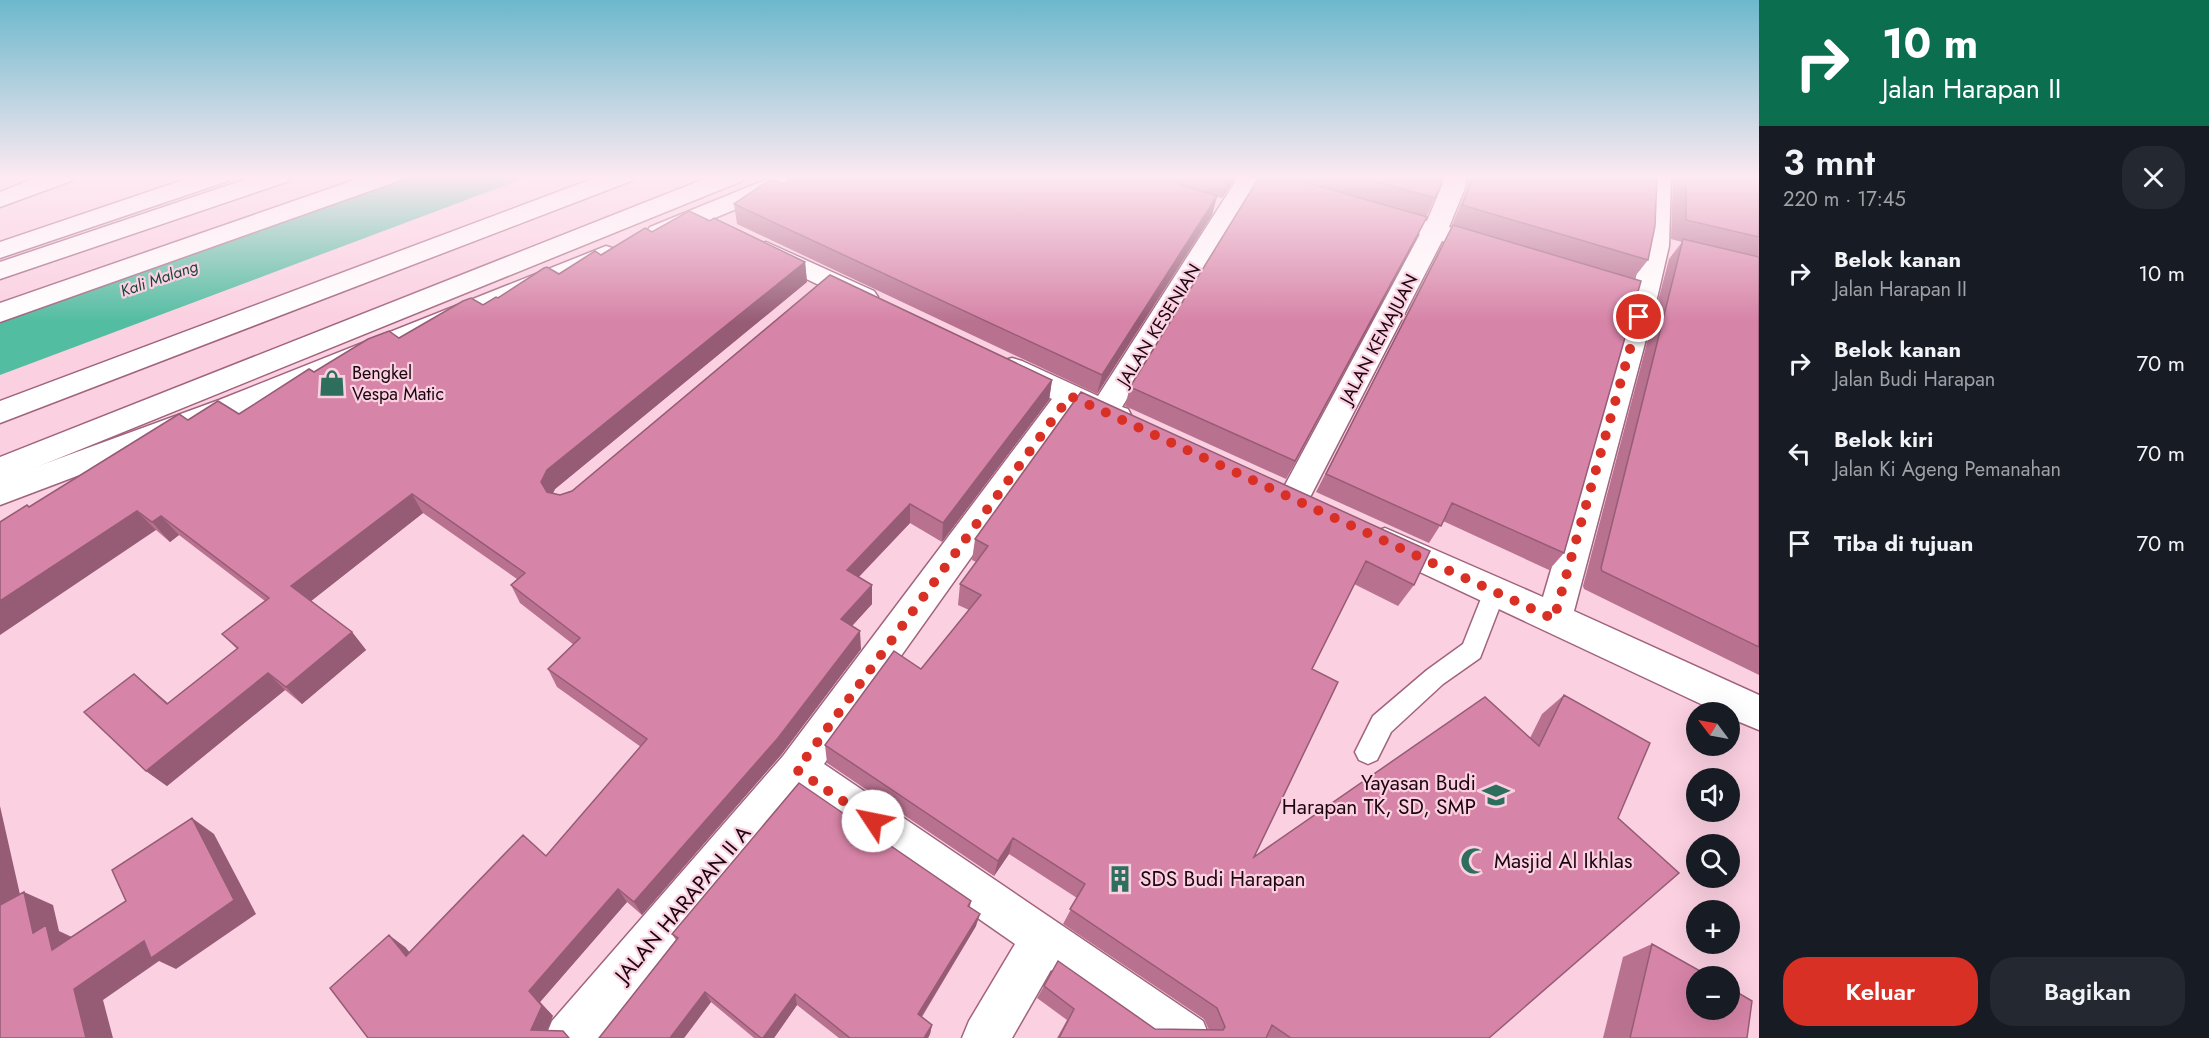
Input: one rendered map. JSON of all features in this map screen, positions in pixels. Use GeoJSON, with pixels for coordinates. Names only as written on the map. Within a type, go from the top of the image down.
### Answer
{"type":"FeatureCollection","features":[{"type":"Feature","properties":{"kind":"main road"},"geometry":{"type":"LineString","coordinates":[[0,230],[16,224]]}},
{"type":"Feature","properties":{"kind":"main road"},"geometry":{"type":"LineString","coordinates":[[0,250],[76,224]]}},
{"type":"Feature","properties":{"kind":"main road"},"geometry":{"type":"LineString","coordinates":[[0,270],[136,224]]}},
{"type":"Feature","properties":{"kind":"main road"},"geometry":{"type":"LineString","coordinates":[[0,313],[252,224]]}},
{"type":"Feature","properties":{"kind":"main road"},"geometry":{"type":"LineString","coordinates":[[0,412],[494,224]]}},
{"type":"Feature","properties":{"kind":"main road"},"geometry":{"type":"LineString","coordinates":[[0,470],[613,224]]}},
{"type":"Feature","properties":{"kind":"main road"},"geometry":{"type":"LineString","coordinates":[[0,494],[230,407],[680,224]]}},
{"type":"Feature","properties":{"kind":"main road"},"geometry":{"type":"LineString","coordinates":[[713,224],[892,310]]}},
{"type":"Feature","properties":{"kind":"main road","name":"JALAN KESENIAN"},"geometry":{"type":"LineString","coordinates":[[797,770],[1087,404],[1220,224]]}},
{"type":"Feature","properties":{"kind":"main road"},"geometry":{"type":"LineString","coordinates":[[1416,224],[1513,254]]}},
{"type":"Feature","properties":{"kind":"main road","name":"JALAN KEMAJUAN"},"geometry":{"type":"LineString","coordinates":[[1294,498],[1438,224]]}},
{"type":"Feature","properties":{"kind":"main road"},"geometry":{"type":"LineString","coordinates":[[1554,619],[1634,291],[1668,248],[1665,224]]}},
{"type":"Feature","properties":{"kind":"main road"},"geometry":{"type":"LineString","coordinates":[[805,301],[829,280]]}},
{"type":"Feature","properties":{"kind":"main road"},"geometry":{"type":"LineString","coordinates":[[987,356],[1146,430]]}},
{"type":"Feature","properties":{"kind":"main road"},"geometry":{"type":"LineString","coordinates":[[1357,528],[1759,713]]}},
{"type":"Feature","properties":{"kind":"main road"},"geometry":{"type":"LineString","coordinates":[[797,770],[1186,1038]]}},
{"type":"Feature","properties":{"kind":"main road","name":"JALAN HARAPAN II A"},"geometry":{"type":"LineString","coordinates":[[569,1038],[797,770]]}},
{"type":"Feature","properties":{"kind":"main road"},"geometry":{"type":"LineString","coordinates":[[986,1038],[1044,938]]}},
{"type":"Feature","properties":{"kind":"lane"},"geometry":{"type":"LineString","coordinates":[[1368,752],[1382,724],[1435,677],[1472,651],[1494,593]]}},
{"type":"Feature","properties":{"kind":"water","name":"Kali Malang"},"geometry":{"type":"Polygon","coordinates":[[[272,224],[401,224],[0,375],[0,321],[272,224]]]}},
{"type":"Feature","properties":{"kind":"building"},"geometry":{"type":"Polygon","coordinates":[[[665,224],[727,224],[805,262],[547,470],[541,482],[547,492],[560,495],[572,491],[830,275],[1052,380],[943,523],[910,504],[847,570],[872,585],[841,619],[860,631],[778,738],[634,902],[618,889],[529,991],[542,1006],[531,1030],[563,1031],[569,1038],[368,1038],[330,988],[389,935],[406,956],[523,835],[546,856],[647,739],[548,669],[580,638],[511,585],[525,573],[412,494],[291,586],[352,632],[286,687],[268,673],[146,771],[84,712],[134,674],[167,704],[238,648],[222,634],[269,598],[161,516],[152,522],[137,511],[0,601],[0,522],[27,505],[29,507],[179,414],[188,420],[218,401],[239,414],[309,369],[314,372],[368,339],[389,331],[399,338],[463,301],[471,298],[483,305],[544,268],[547,267],[559,274],[595,251],[601,255],[645,228],[652,232],[665,224]]]}},
{"type":"Feature","properties":{"kind":"building"},"geometry":{"type":"Polygon","coordinates":[[[778,224],[1199,224],[1102,375],[778,224]]]}},
{"type":"Feature","properties":{"kind":"building"},"geometry":{"type":"Polygon","coordinates":[[[1230,224],[1423,224],[1295,461],[1130,387],[1230,224]]]}},
{"type":"Feature","properties":{"kind":"building"},"geometry":{"type":"Polygon","coordinates":[[[1528,224],[1655,224],[1648,260],[1528,224]]]}},
{"type":"Feature","properties":{"kind":"building"},"geometry":{"type":"Polygon","coordinates":[[[1705,224],[1759,224],[1759,237],[1705,224]]]}},
{"type":"Feature","properties":{"kind":"building"},"geometry":{"type":"Polygon","coordinates":[[[1453,225],[1641,281],[1564,553],[1452,503],[1441,526],[1326,474],[1453,225]]]}},
{"type":"Feature","properties":{"kind":"building"},"geometry":{"type":"Polygon","coordinates":[[[1683,239],[1759,257],[1759,647],[1602,571],[1601,568],[1683,239]]]}},
{"type":"Feature","properties":{"kind":"building"},"geometry":{"type":"Polygon","coordinates":[[[1081,392],[1430,551],[1414,585],[1366,561],[1312,669],[1338,682],[1254,857],[1485,697],[1539,746],[1564,695],[1650,743],[1618,818],[1679,873],[1489,1038],[1291,1038],[1272,1025],[1266,1038],[1059,1038],[1074,1009],[1044,986],[1058,961],[1155,1029],[1223,1030],[1225,1027],[1217,1008],[1070,909],[1085,884],[1013,838],[998,861],[825,745],[894,651],[921,669],[981,595],[960,584],[988,546],[975,539],[1081,392]]]}},
{"type":"Feature","properties":{"kind":"building"},"geometry":{"type":"Polygon","coordinates":[[[799,783],[971,901],[968,906],[980,914],[918,1014],[932,1025],[924,1038],[850,1038],[795,994],[761,1038],[705,992],[670,1038],[599,1038],[678,938],[672,934],[799,783]]]}},
{"type":"Feature","properties":{"kind":"building"},"geometry":{"type":"Polygon","coordinates":[[[192,818],[234,900],[151,958],[144,941],[74,989],[86,1038],[0,1038],[0,905],[24,892],[33,933],[46,925],[52,950],[126,901],[112,870],[192,818]]]}},
{"type":"Feature","properties":{"kind":"building"},"geometry":{"type":"Polygon","coordinates":[[[1652,944],[1691,966],[1686,966],[1686,1020],[1740,1020],[1740,994],[1752,1001],[1747,1038],[1630,1038],[1652,944]]]}},
{"type":"Feature","properties":{"kind":"place","name":"Bengkel Vespa Matic"},"geometry":{"type":"Point","coordinates":[332,383]}},
{"type":"Feature","properties":{"kind":"place","name":"Yayasan Budi Harapan TK, SD, SMP"},"geometry":{"type":"Point","coordinates":[1496,795]}},
{"type":"Feature","properties":{"kind":"place","name":"Masjid Al Ikhlas"},"geometry":{"type":"Point","coordinates":[1474,861]}},
{"type":"Feature","properties":{"kind":"place","name":"SDS Budi Harapan"},"geometry":{"type":"Point","coordinates":[1120,879]}},
{"type":"Feature","properties":{"kind":"route"},"geometry":{"type":"LineString","coordinates":[[873,821],[797,770],[1070,396],[1554,619],[1639,317]]}}]}
